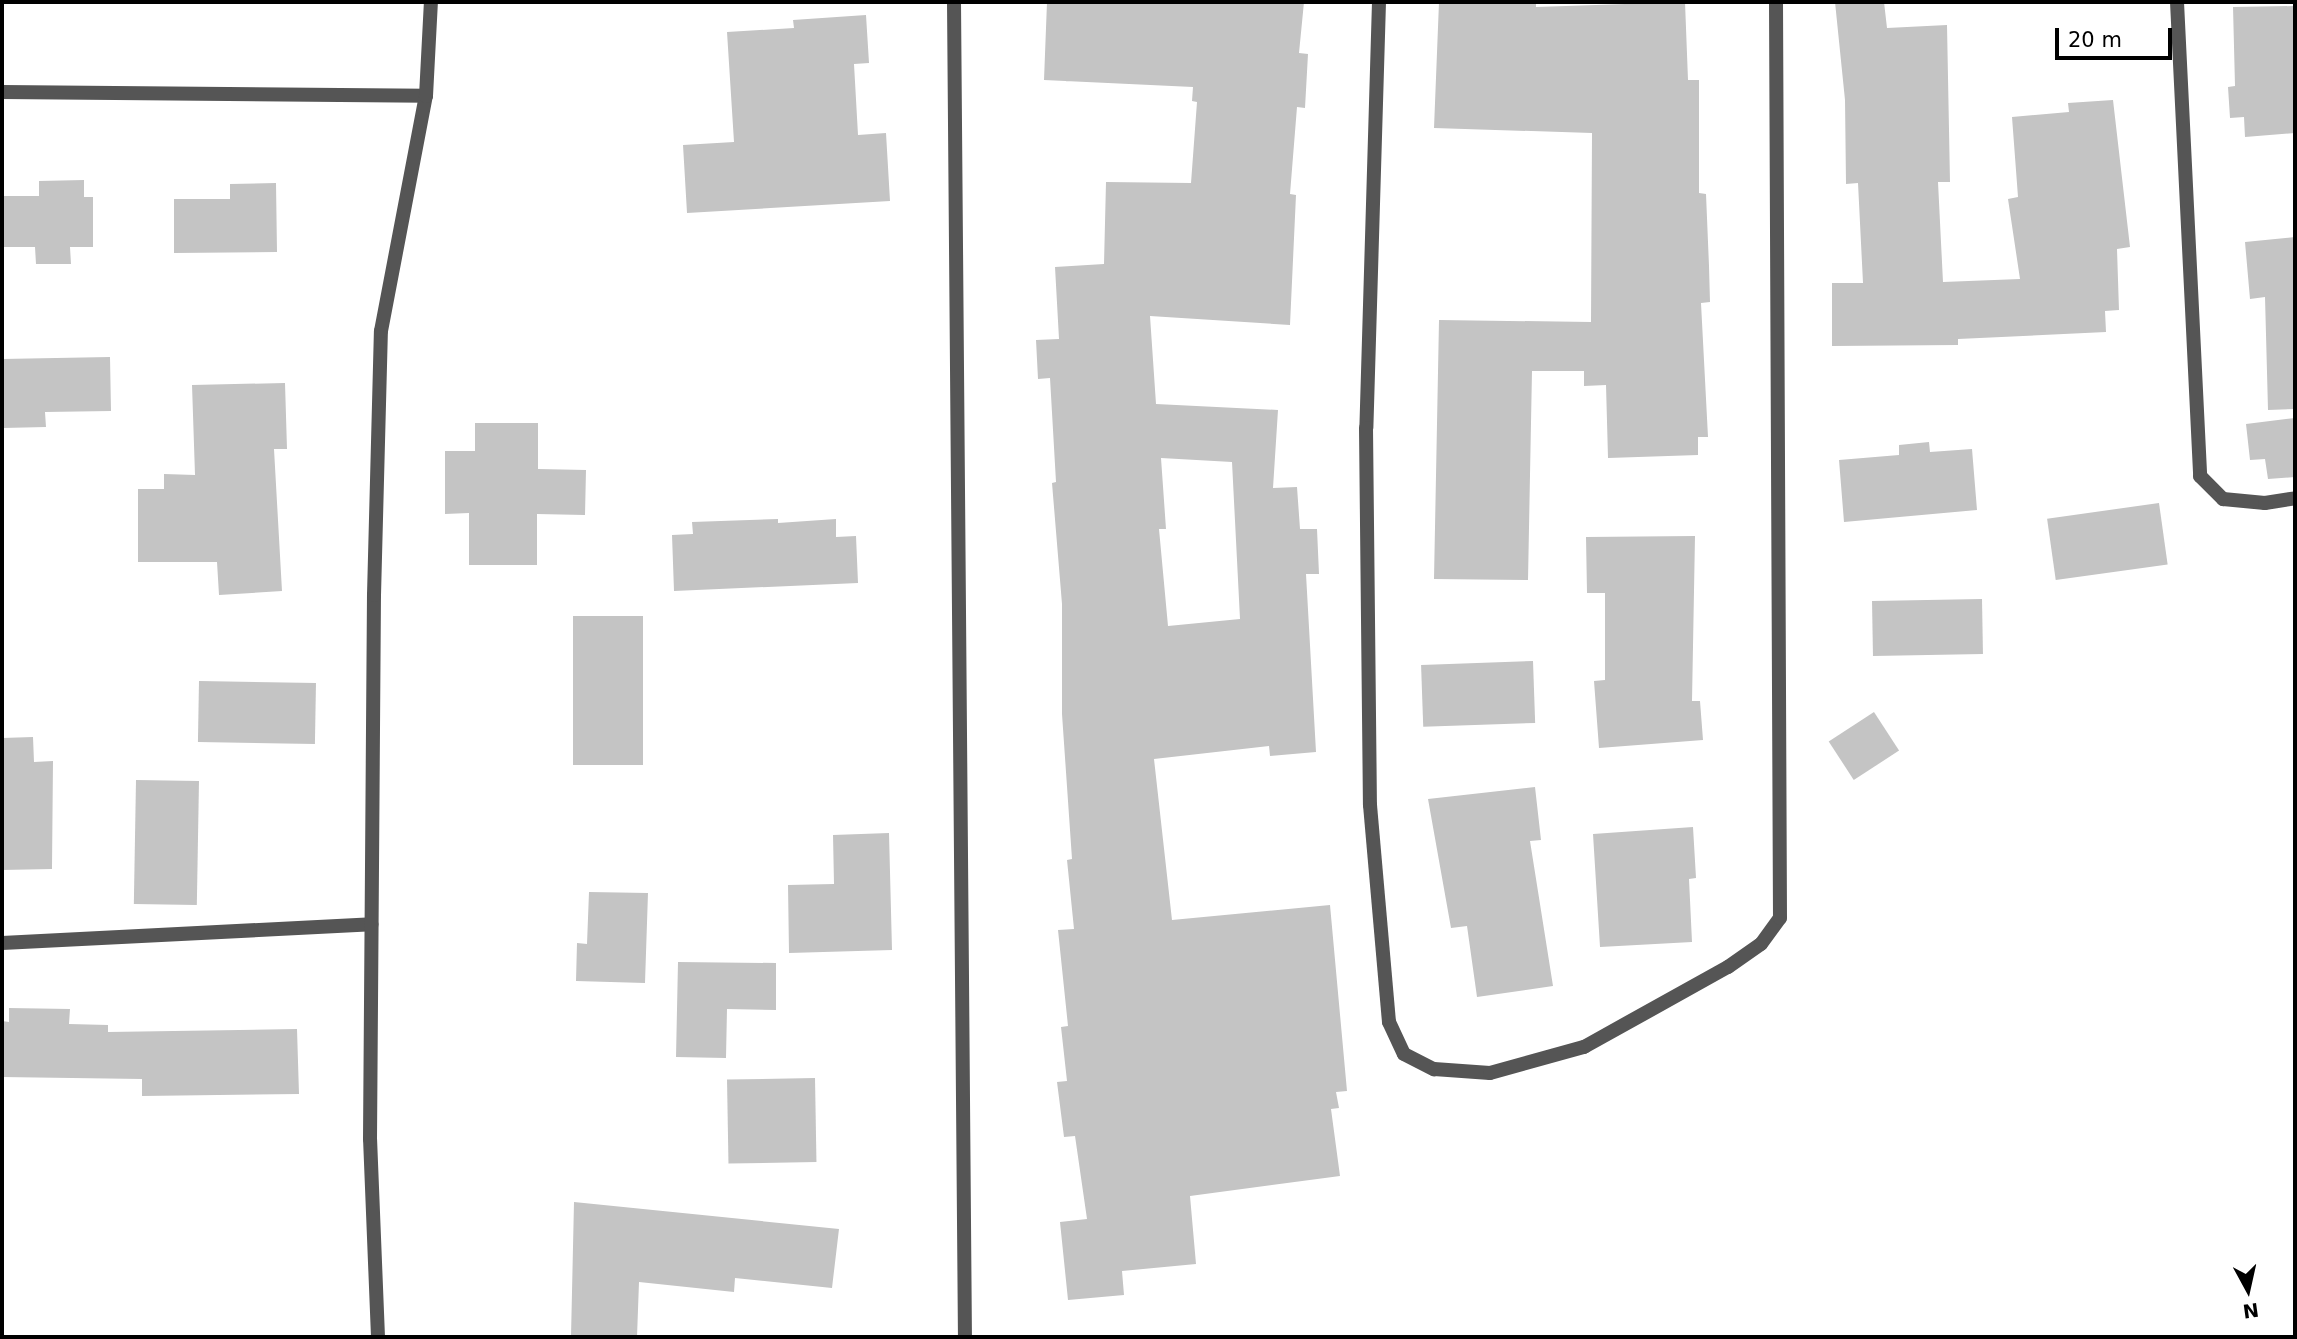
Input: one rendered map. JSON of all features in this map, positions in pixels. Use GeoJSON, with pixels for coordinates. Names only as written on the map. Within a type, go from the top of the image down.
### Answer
{"type":"FeatureCollection","features":[{"type":"Feature","properties":{"kind":"street"},"geometry":{"type":"LineString","coordinates":[[378,1337],[370,1139],[374,595],[382,331],[426,96],[431,2]]}},
{"type":"Feature","properties":{"kind":"street"},"geometry":{"type":"LineString","coordinates":[[954,2],[965,1337]]}},
{"type":"Feature","properties":{"kind":"street"},"geometry":{"type":"LineString","coordinates":[[1379,2],[1366,456],[1370,805],[1389,1022],[1404,1054],[1434,1069],[1490,1073],[1584,1047],[1728,967],[1760,944],[1780,918],[1776,2]]}},
{"type":"Feature","properties":{"kind":"street"},"geometry":{"type":"LineString","coordinates":[[2177,2],[2200,476],[2223,499],[2265,503],[2295,498]]}},
{"type":"Feature","properties":{"kind":"street"},"geometry":{"type":"LineString","coordinates":[[2,92],[426,96]]}},
{"type":"Feature","properties":{"kind":"street"},"geometry":{"type":"LineString","coordinates":[[2,943],[372,924]]}},
{"type":"Feature","properties":{"kind":"building"},"geometry":{"type":"Polygon","coordinates":[[[1047,2],[1304,2],[1299,53],[1308,54],[1305,108],[1297,107],[1290,194],[1296,195],[1290,325],[1150,316],[1156,404],[1278,410],[1273,488],[1297,487],[1300,529],[1317,529],[1319,574],[1306,574],[1316,752],[1270,756],[1269,746],[1154,759],[1172,920],[1330,905],[1347,1091],[1336,1092],[1339,1108],[1331,1109],[1340,1176],[1190,1196],[1196,1264],[1122,1271],[1124,1295],[1068,1300],[1060,1222],[1087,1219],[1075,1136],[1064,1137],[1057,1082],[1067,1081],[1061,1027],[1068,1026],[1058,930],[1074,929],[1067,860],[1072,859],[1062,714],[1062,604],[1052,483],[1056,482],[1050,378],[1038,379],[1036,340],[1059,339],[1055,267],[1104,264],[1106,182],[1191,183],[1197,102],[1192,101],[1193,87],[1044,80],[1047,2]],[[1161,458],[1166,529],[1159,529],[1168,626],[1240,619],[1232,462],[1161,458]]]}},
{"type":"Feature","properties":{"kind":"building"},"geometry":{"type":"Polygon","coordinates":[[[1439,2],[1536,2],[1536,7],[1685,2],[1688,80],[1699,80],[1699,193],[1706,194],[1710,302],[1701,303],[1708,437],[1698,437],[1698,455],[1608,458],[1606,385],[1584,386],[1584,371],[1532,371],[1528,580],[1434,579],[1439,320],[1591,322],[1592,133],[1434,128],[1439,2]]]}},
{"type":"Feature","properties":{"kind":"building"},"geometry":{"type":"Polygon","coordinates":[[[1835,2],[1884,2],[1887,28],[1947,25],[1950,182],[1938,182],[1943,282],[2020,279],[2008,199],[2018,197],[2012,117],[2069,112],[2068,103],[2113,100],[2130,247],[2117,249],[2119,310],[2105,311],[2106,332],[1958,339],[1958,345],[1832,346],[1832,283],[1863,283],[1858,183],[1846,184],[1845,100],[1835,2]]]}},
{"type":"Feature","properties":{"kind":"building"},"geometry":{"type":"Polygon","coordinates":[[[2295,6],[2295,133],[2245,137],[2244,117],[2230,118],[2228,87],[2235,86],[2233,7],[2295,6]]]}},
{"type":"Feature","properties":{"kind":"building"},"geometry":{"type":"Polygon","coordinates":[[[866,15],[869,63],[854,64],[858,135],[886,133],[890,201],[687,213],[683,145],[734,142],[727,32],[794,28],[793,20],[866,15]]]}},
{"type":"Feature","properties":{"kind":"building"},"geometry":{"type":"Polygon","coordinates":[[[84,180],[84,197],[93,197],[93,247],[70,247],[71,264],[36,264],[35,247],[2,247],[2,196],[39,196],[39,181],[84,180]]]}},
{"type":"Feature","properties":{"kind":"building"},"geometry":{"type":"Polygon","coordinates":[[[276,183],[277,252],[174,253],[174,199],[230,199],[230,184],[276,183]]]}},
{"type":"Feature","properties":{"kind":"building"},"geometry":{"type":"Polygon","coordinates":[[[2295,237],[2295,409],[2268,410],[2265,297],[2250,299],[2245,242],[2295,237]]]}},
{"type":"Feature","properties":{"kind":"building"},"geometry":{"type":"Polygon","coordinates":[[[110,357],[111,411],[45,412],[46,427],[3,428],[2,359],[110,357]]]}},
{"type":"Feature","properties":{"kind":"building"},"geometry":{"type":"Polygon","coordinates":[[[285,383],[287,449],[274,449],[282,591],[219,595],[217,562],[138,562],[138,489],[164,489],[164,474],[195,475],[192,385],[285,383]]]}},
{"type":"Feature","properties":{"kind":"building"},"geometry":{"type":"Polygon","coordinates":[[[2295,418],[2295,477],[2268,479],[2265,459],[2250,460],[2246,424],[2295,418]]]}},
{"type":"Feature","properties":{"kind":"building"},"geometry":{"type":"Polygon","coordinates":[[[475,423],[538,423],[538,469],[586,470],[585,515],[537,514],[537,565],[469,565],[469,513],[445,514],[445,451],[475,451],[475,423]]]}},
{"type":"Feature","properties":{"kind":"building"},"geometry":{"type":"Polygon","coordinates":[[[1929,442],[1930,452],[1972,449],[1977,510],[1844,522],[1839,460],[1899,455],[1899,445],[1929,442]]]}},
{"type":"Feature","properties":{"kind":"building"},"geometry":{"type":"Polygon","coordinates":[[[2159,503],[2168,564],[2056,580],[2047,519],[2159,503]]]}},
{"type":"Feature","properties":{"kind":"building"},"geometry":{"type":"Polygon","coordinates":[[[778,519],[778,523],[836,519],[836,537],[856,536],[858,583],[674,591],[672,535],[693,534],[692,522],[778,519]]]}},
{"type":"Feature","properties":{"kind":"building"},"geometry":{"type":"Polygon","coordinates":[[[1695,536],[1692,701],[1700,701],[1703,740],[1599,748],[1594,681],[1605,680],[1605,593],[1587,593],[1586,537],[1695,536]]]}},
{"type":"Feature","properties":{"kind":"building"},"geometry":{"type":"Polygon","coordinates":[[[1982,599],[1983,654],[1873,656],[1872,601],[1982,599]]]}},
{"type":"Feature","properties":{"kind":"building"},"geometry":{"type":"Polygon","coordinates":[[[573,616],[643,616],[643,765],[573,765],[573,616]]]}},
{"type":"Feature","properties":{"kind":"building"},"geometry":{"type":"Polygon","coordinates":[[[1533,661],[1535,723],[1423,727],[1421,665],[1533,661]]]}},
{"type":"Feature","properties":{"kind":"building"},"geometry":{"type":"Polygon","coordinates":[[[199,681],[316,683],[315,744],[198,742],[199,681]]]}},
{"type":"Feature","properties":{"kind":"building"},"geometry":{"type":"Polygon","coordinates":[[[1874,712],[1899,751],[1854,780],[1829,741],[1874,712]]]}},
{"type":"Feature","properties":{"kind":"building"},"geometry":{"type":"Polygon","coordinates":[[[33,737],[34,762],[53,761],[52,869],[2,870],[2,738],[33,737]]]}},
{"type":"Feature","properties":{"kind":"building"},"geometry":{"type":"Polygon","coordinates":[[[136,780],[199,781],[197,905],[134,904],[136,780]]]}},
{"type":"Feature","properties":{"kind":"building"},"geometry":{"type":"Polygon","coordinates":[[[1535,787],[1541,840],[1530,841],[1553,986],[1477,997],[1467,926],[1451,928],[1428,799],[1535,787]]]}},
{"type":"Feature","properties":{"kind":"building"},"geometry":{"type":"Polygon","coordinates":[[[1693,827],[1696,878],[1689,879],[1692,942],[1600,947],[1593,834],[1693,827]]]}},
{"type":"Feature","properties":{"kind":"building"},"geometry":{"type":"Polygon","coordinates":[[[889,833],[892,950],[789,953],[788,885],[834,884],[833,835],[889,833]]]}},
{"type":"Feature","properties":{"kind":"building"},"geometry":{"type":"Polygon","coordinates":[[[589,892],[648,893],[645,983],[576,981],[577,943],[587,944],[589,892]]]}},
{"type":"Feature","properties":{"kind":"building"},"geometry":{"type":"Polygon","coordinates":[[[678,962],[776,963],[776,1010],[727,1009],[726,1058],[676,1057],[678,962]]]}},
{"type":"Feature","properties":{"kind":"building"},"geometry":{"type":"Polygon","coordinates":[[[9,1008],[70,1009],[69,1024],[108,1025],[108,1032],[297,1029],[299,1094],[142,1096],[142,1079],[2,1077],[2,1021],[9,1022],[9,1008]]]}},
{"type":"Feature","properties":{"kind":"building"},"geometry":{"type":"Polygon","coordinates":[[[815,1078],[816,1162],[728,1164],[727,1080],[815,1078]]]}},
{"type":"Feature","properties":{"kind":"building"},"geometry":{"type":"Polygon","coordinates":[[[574,1202],[839,1229],[832,1288],[735,1278],[734,1292],[639,1282],[637,1337],[571,1337],[574,1202]]]}}]}
